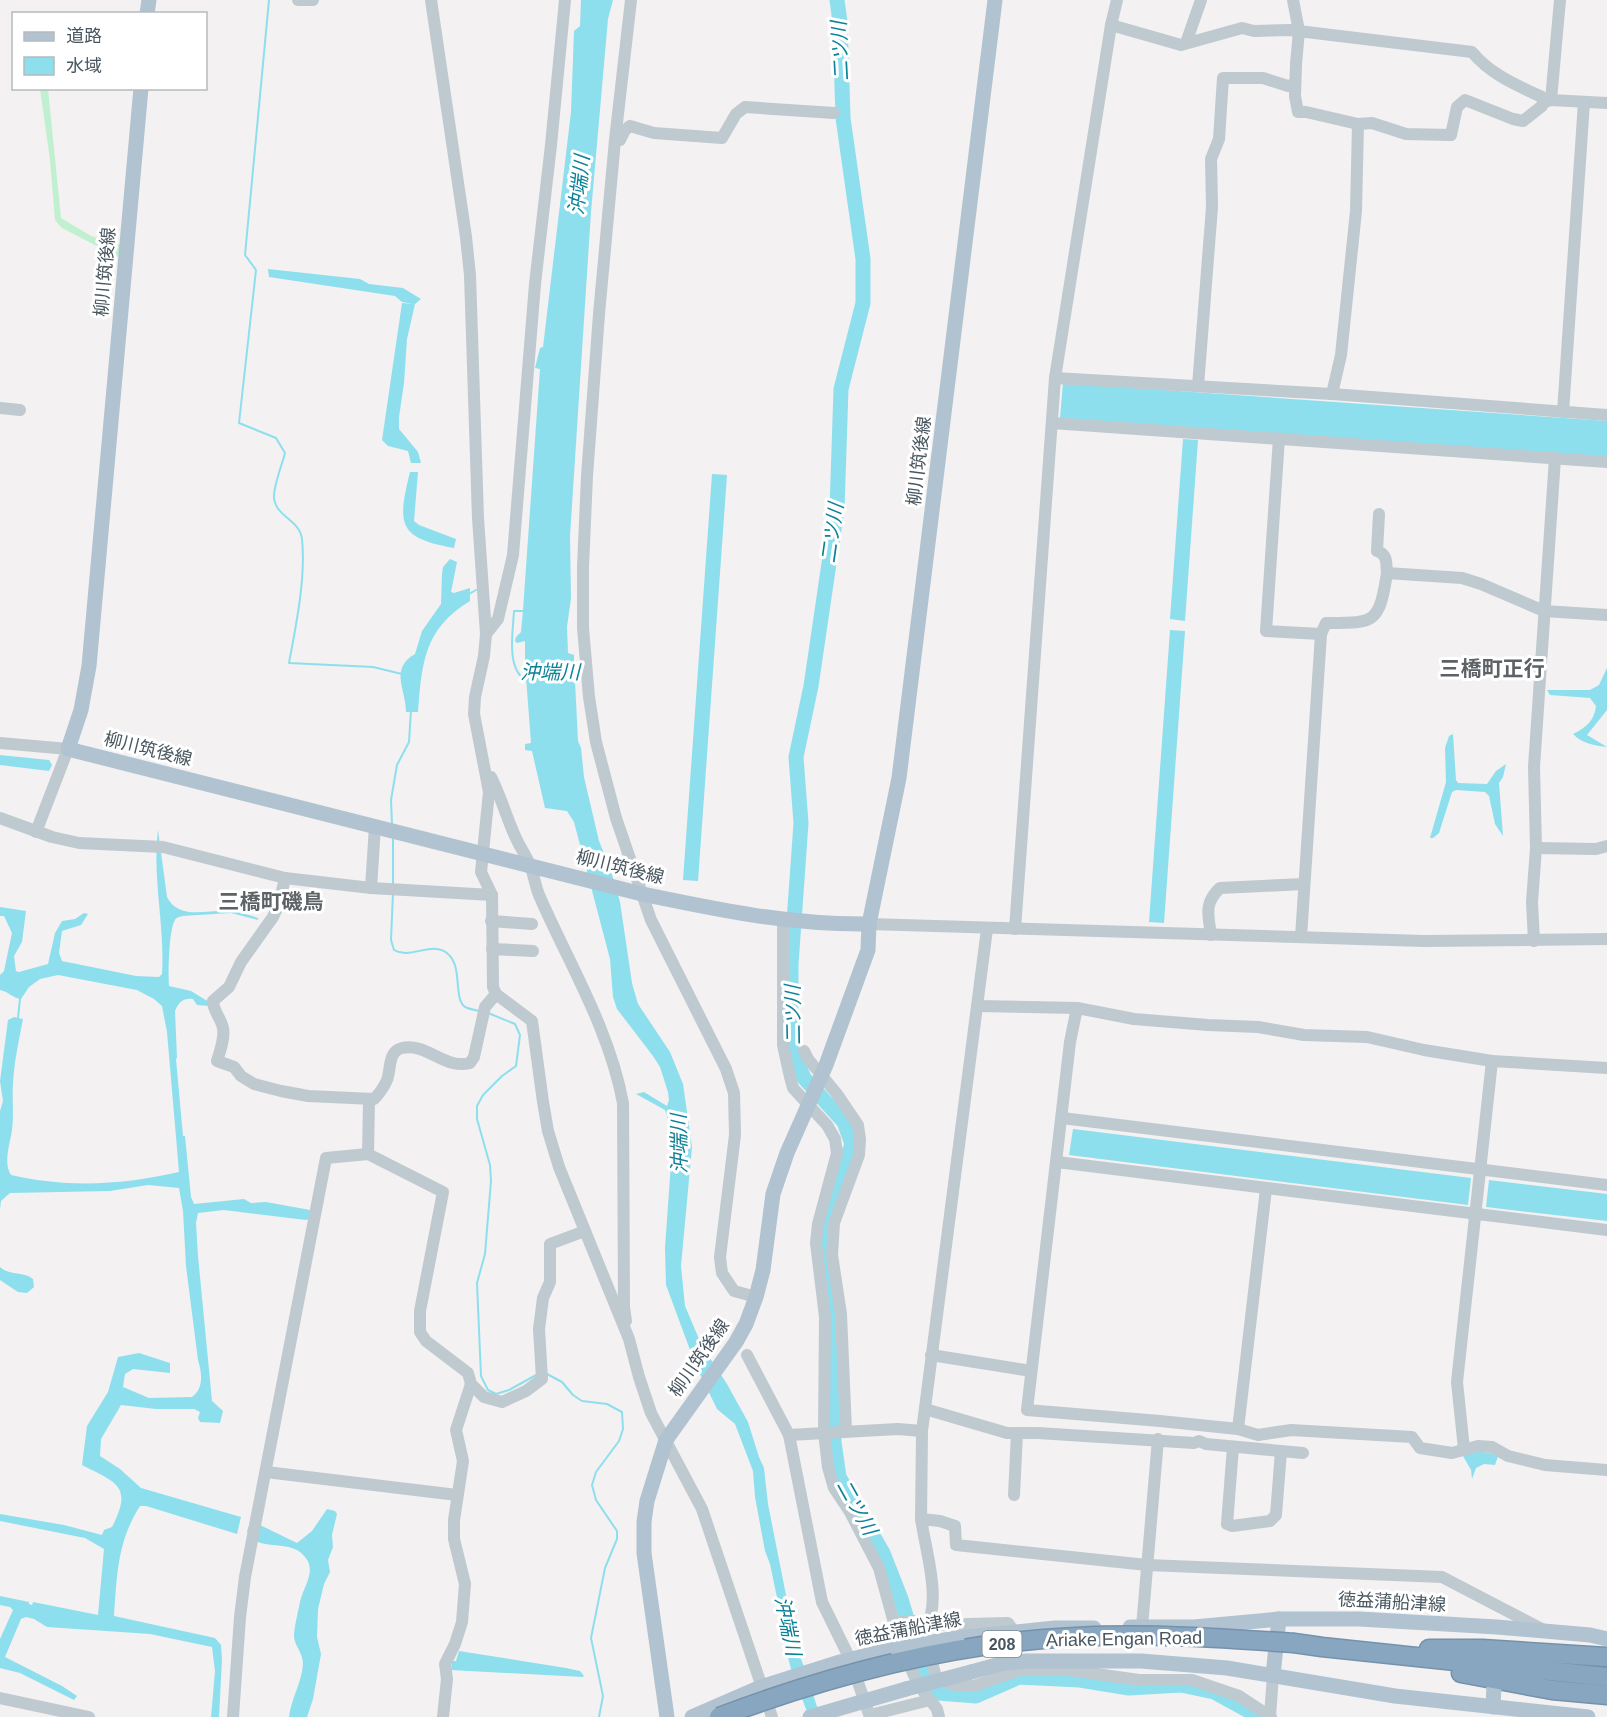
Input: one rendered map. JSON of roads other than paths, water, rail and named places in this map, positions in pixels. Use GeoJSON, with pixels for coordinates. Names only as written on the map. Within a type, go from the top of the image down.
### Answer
{"type":"FeatureCollection","features":[{"type":"Feature","properties":{"kind":"highway","name":"Ariake Engan Road"},"geometry":{"type":"LineString","coordinates":[[718,1717],[862,1670],[971,1647],[1075,1637],[1134,1635],[1322,1647],[1607,1677]]}},
{"type":"Feature","properties":{"kind":"highway","name":"Ariake Engan Road"},"geometry":{"type":"LineString","coordinates":[[732,1717],[831,1684],[897,1667],[972,1652],[1020,1646],[1134,1640],[1294,1645]]}},
{"type":"Feature","properties":{"kind":"highway"},"geometry":{"type":"LineString","coordinates":[[1322,1647],[1482,1649],[1607,1657]]}},
{"type":"Feature","properties":{"kind":"highway"},"geometry":{"type":"LineString","coordinates":[[1322,1647],[1552,1690],[1607,1695]]}},
{"type":"Feature","properties":{"kind":"main road","name":"柳川筑後線"},"geometry":{"type":"LineString","coordinates":[[667,1717],[648,1589],[644,1532],[647,1501],[669,1435],[736,1342],[746,1324],[763,1270],[773,1194],[808,1104],[824,1071],[868,950],[869,924],[898,778],[995,0]]}},
{"type":"Feature","properties":{"kind":"main road","name":"柳川筑後線"},"geometry":{"type":"LineString","coordinates":[[141,90],[89,660],[81,710],[68,749],[711,909],[783,921],[869,924]]}},
{"type":"Feature","properties":{"kind":"main road","name":"徳益蒲船津線"},"geometry":{"type":"LineString","coordinates":[[692,1717],[765,1686],[896,1648],[957,1638],[1054,1629],[1194,1627],[1279,1618],[1359,1619],[1497,1627],[1607,1639]]}},
{"type":"Feature","properties":{"kind":"main road"},"geometry":{"type":"LineString","coordinates":[[1273,1675],[1279,1618]]}},
{"type":"Feature","properties":{"kind":"main road"},"geometry":{"type":"LineString","coordinates":[[1142,1627],[1142,1661]]}},
{"type":"Feature","properties":{"kind":"main road"},"geometry":{"type":"LineString","coordinates":[[1497,1627],[1497,1643]]}},
{"type":"Feature","properties":{"kind":"main road"},"geometry":{"type":"LineString","coordinates":[[810,1717],[865,1709],[906,1689],[1004,1663],[1026,1660],[1142,1661],[1227,1668],[1395,1696],[1588,1717]]}},
{"type":"Feature","properties":{"kind":"main road"},"geometry":{"type":"LineString","coordinates":[[1493,1707],[1494,1685]]}},
{"type":"Feature","properties":{"kind":"street"},"geometry":{"type":"LineString","coordinates":[[298,0],[313,0]]}},
{"type":"Feature","properties":{"kind":"street"},"geometry":{"type":"LineString","coordinates":[[431,0],[470,275],[477,518],[486,634],[474,714],[489,792],[481,872],[492,895],[492,977],[496,994],[532,1021],[548,1131],[559,1167],[629,1340]]}},
{"type":"Feature","properties":{"kind":"street"},"geometry":{"type":"LineString","coordinates":[[486,634],[498,620],[513,555],[535,284],[565,0]]}},
{"type":"Feature","properties":{"kind":"street"},"geometry":{"type":"LineString","coordinates":[[631,0],[615,140],[587,476],[583,628],[589,697],[596,742],[638,892],[726,1069],[734,1093],[735,1135],[720,1257],[722,1273],[734,1291],[756,1297]]}},
{"type":"Feature","properties":{"kind":"street"},"geometry":{"type":"LineString","coordinates":[[1015,929],[1055,378],[1111,25],[1117,0]]}},
{"type":"Feature","properties":{"kind":"street"},"geometry":{"type":"LineString","coordinates":[[1186,43],[1201,0]]}},
{"type":"Feature","properties":{"kind":"street"},"geometry":{"type":"LineString","coordinates":[[1293,0],[1299,31],[1295,84],[1298,112],[1358,124],[1372,123],[1406,134],[1450,135],[1457,107],[1465,100],[1523,121],[1547,101],[1560,0]]}},
{"type":"Feature","properties":{"kind":"street"},"geometry":{"type":"LineString","coordinates":[[1111,25],[1181,45],[1242,28],[1254,31],[1299,31],[1466,51],[1506,80],[1547,101],[1607,103]]}},
{"type":"Feature","properties":{"kind":"street"},"geometry":{"type":"LineString","coordinates":[[1198,386],[1212,207],[1211,159],[1219,139],[1223,78],[1263,78],[1288,86],[1295,84]]}},
{"type":"Feature","properties":{"kind":"street"},"geometry":{"type":"LineString","coordinates":[[1563,412],[1584,102]]}},
{"type":"Feature","properties":{"kind":"street"},"geometry":{"type":"LineString","coordinates":[[615,140],[620,140],[630,126],[654,133],[722,138],[736,114],[745,107],[834,113]]}},
{"type":"Feature","properties":{"kind":"street"},"geometry":{"type":"LineString","coordinates":[[1332,393],[1341,355],[1356,211],[1358,124]]}},
{"type":"Feature","properties":{"kind":"street"},"geometry":{"type":"LineString","coordinates":[[1055,378],[1332,393],[1607,415]]}},
{"type":"Feature","properties":{"kind":"street"},"geometry":{"type":"LineString","coordinates":[[0,408],[20,411]]}},
{"type":"Feature","properties":{"kind":"street"},"geometry":{"type":"LineString","coordinates":[[1052,423],[1607,462]]}},
{"type":"Feature","properties":{"kind":"street"},"geometry":{"type":"LineString","coordinates":[[1279,438],[1266,631],[1321,634]]}},
{"type":"Feature","properties":{"kind":"street"},"geometry":{"type":"LineString","coordinates":[[1534,941],[1532,902],[1536,848],[1534,767],[1555,458]]}},
{"type":"Feature","properties":{"kind":"street"},"geometry":{"type":"LineString","coordinates":[[1301,937],[1321,634],[1326,623],[1369,621],[1378,613],[1383,602],[1387,573],[1386,557],[1377,551],[1379,514]]}},
{"type":"Feature","properties":{"kind":"street"},"geometry":{"type":"LineString","coordinates":[[1387,573],[1461,578],[1544,610],[1607,615]]}},
{"type":"Feature","properties":{"kind":"street"},"geometry":{"type":"LineString","coordinates":[[0,743],[68,749],[36,832]]}},
{"type":"Feature","properties":{"kind":"street"},"geometry":{"type":"LineString","coordinates":[[486,768],[503,802],[515,837],[534,866],[538,893],[588,996],[619,1082],[623,1103],[624,1307],[629,1340],[651,1413],[669,1435],[702,1509],[765,1686],[772,1717]]}},
{"type":"Feature","properties":{"kind":"street"},"geometry":{"type":"LineString","coordinates":[[0,818],[36,832],[79,843],[163,847],[285,878],[391,890],[492,895]]}},
{"type":"Feature","properties":{"kind":"street"},"geometry":{"type":"LineString","coordinates":[[371,888],[386,829]]}},
{"type":"Feature","properties":{"kind":"street"},"geometry":{"type":"LineString","coordinates":[[1536,848],[1596,849],[1607,846]]}},
{"type":"Feature","properties":{"kind":"street"},"geometry":{"type":"LineString","coordinates":[[285,878],[279,904],[273,917],[241,962],[229,987],[213,1001],[224,1032],[218,1061],[234,1067],[241,1076],[254,1084],[308,1096],[369,1101],[380,1093],[388,1078],[393,1054],[401,1048],[432,1054],[452,1064],[470,1063],[474,1058],[483,1012],[496,994]]}},
{"type":"Feature","properties":{"kind":"street"},"geometry":{"type":"LineString","coordinates":[[1211,935],[1208,907],[1211,896],[1220,888],[1304,884]]}},
{"type":"Feature","properties":{"kind":"street"},"geometry":{"type":"LineString","coordinates":[[491,921],[532,924]]}},
{"type":"Feature","properties":{"kind":"street"},"geometry":{"type":"LineString","coordinates":[[783,921],[783,1045],[794,1088],[827,1125],[835,1139],[837,1153],[816,1243],[825,1317],[824,1432],[828,1467],[834,1488],[850,1512],[879,1568],[894,1623],[918,1684],[937,1709],[939,1717]]}},
{"type":"Feature","properties":{"kind":"street"},"geometry":{"type":"LineString","coordinates":[[869,924],[1424,941],[1607,939]]}},
{"type":"Feature","properties":{"kind":"street"},"geometry":{"type":"LineString","coordinates":[[987,929],[922,1431],[921,1519],[934,1599],[929,1625],[924,1633],[936,1677],[955,1686],[974,1686],[1023,1669],[1068,1670],[1139,1680],[1192,1680],[1239,1696],[1271,1717]]}},
{"type":"Feature","properties":{"kind":"street"},"geometry":{"type":"LineString","coordinates":[[492,949],[533,951]]}},
{"type":"Feature","properties":{"kind":"street"},"geometry":{"type":"LineString","coordinates":[[977,1006],[1077,1008],[1145,1020],[1258,1027],[1304,1035],[1367,1037],[1424,1050],[1492,1061],[1607,1068]]}},
{"type":"Feature","properties":{"kind":"street"},"geometry":{"type":"LineString","coordinates":[[1077,1008],[1070,1042],[1027,1410],[1238,1429],[1258,1435],[1291,1430],[1412,1437],[1420,1448],[1452,1453],[1478,1446],[1492,1447],[1508,1456],[1545,1465],[1607,1470]]}},
{"type":"Feature","properties":{"kind":"street"},"geometry":{"type":"LineString","coordinates":[[804,1051],[808,1059],[824,1071],[858,1125],[860,1139],[858,1155],[840,1202],[833,1230],[832,1255],[841,1314],[846,1431]]}},
{"type":"Feature","properties":{"kind":"street"},"geometry":{"type":"LineString","coordinates":[[1464,1449],[1457,1382],[1492,1061]]}},
{"type":"Feature","properties":{"kind":"street"},"geometry":{"type":"LineString","coordinates":[[368,1154],[369,1101]]}},
{"type":"Feature","properties":{"kind":"street"},"geometry":{"type":"LineString","coordinates":[[1062,1118],[1480,1174],[1607,1185]]}},
{"type":"Feature","properties":{"kind":"street"},"geometry":{"type":"LineString","coordinates":[[233,1717],[245,1577],[324,1162],[329,1157],[368,1154],[443,1192],[420,1311],[420,1332],[426,1341],[468,1373],[471,1384],[484,1397],[502,1402],[526,1391],[542,1379],[539,1329],[543,1298],[550,1282],[550,1244],[585,1231]]}},
{"type":"Feature","properties":{"kind":"street"},"geometry":{"type":"LineString","coordinates":[[1057,1162],[1607,1230]]}},
{"type":"Feature","properties":{"kind":"street"},"geometry":{"type":"LineString","coordinates":[[1238,1429],[1266,1189]]}},
{"type":"Feature","properties":{"kind":"street"},"geometry":{"type":"LineString","coordinates":[[818,1230],[833,1230]]}},
{"type":"Feature","properties":{"kind":"street"},"geometry":{"type":"LineString","coordinates":[[747,1355],[789,1435],[822,1602],[865,1709],[930,1700]]}},
{"type":"Feature","properties":{"kind":"street"},"geometry":{"type":"LineString","coordinates":[[931,1355],[1031,1371]]}},
{"type":"Feature","properties":{"kind":"street"},"geometry":{"type":"LineString","coordinates":[[442,1717],[447,1679],[445,1664],[455,1644],[463,1613],[465,1584],[454,1539],[454,1520],[463,1461],[456,1430],[471,1384]]}},
{"type":"Feature","properties":{"kind":"street"},"geometry":{"type":"LineString","coordinates":[[925,1409],[1007,1433],[1158,1439],[1194,1443],[1199,1441],[1206,1444],[1303,1453]]}},
{"type":"Feature","properties":{"kind":"street"},"geometry":{"type":"LineString","coordinates":[[789,1435],[898,1429],[922,1431]]}},
{"type":"Feature","properties":{"kind":"street"},"geometry":{"type":"LineString","coordinates":[[1014,1495],[1017,1433]]}},
{"type":"Feature","properties":{"kind":"street"},"geometry":{"type":"LineString","coordinates":[[1142,1627],[1158,1439]]}},
{"type":"Feature","properties":{"kind":"street"},"geometry":{"type":"LineString","coordinates":[[1233,1447],[1227,1524],[1232,1526],[1270,1521],[1276,1515],[1281,1451]]}},
{"type":"Feature","properties":{"kind":"street"},"geometry":{"type":"LineString","coordinates":[[266,1472],[457,1495]]}},
{"type":"Feature","properties":{"kind":"street"},"geometry":{"type":"LineString","coordinates":[[921,1519],[940,1521],[955,1526],[956,1545],[1147,1565],[1442,1577],[1546,1631]]}},
{"type":"Feature","properties":{"kind":"street"},"geometry":{"type":"LineString","coordinates":[[1494,1605],[1498,1619],[1497,1627]]}},
{"type":"Feature","properties":{"kind":"street"},"geometry":{"type":"LineString","coordinates":[[894,1623],[914,1621],[929,1625],[1008,1623],[1015,1633]]}},
{"type":"Feature","properties":{"kind":"street"},"geometry":{"type":"LineString","coordinates":[[1139,1680],[1142,1661]]}},
{"type":"Feature","properties":{"kind":"street"},"geometry":{"type":"LineString","coordinates":[[1271,1717],[1273,1675]]}},
{"type":"Feature","properties":{"kind":"street"},"geometry":{"type":"LineString","coordinates":[[0,1698],[89,1717]]}},
{"type":"Feature","properties":{"kind":"water","name":"沖端川"},"geometry":{"type":"Polygon","coordinates":[[[581,0],[613,0],[608,19],[591,212],[570,536],[571,598],[567,627],[568,653],[574,655],[578,741],[599,841],[620,902],[632,983],[638,1004],[670,1052],[683,1084],[692,1147],[681,1266],[685,1306],[702,1346],[748,1422],[764,1468],[768,1504],[797,1651],[821,1717],[809,1717],[791,1669],[770,1564],[765,1551],[755,1497],[753,1471],[735,1424],[717,1409],[696,1366],[666,1285],[665,1248],[673,1135],[665,1110],[636,1094],[644,1092],[667,1106],[668,1092],[660,1067],[617,1009],[613,997],[610,959],[574,822],[567,811],[545,808],[532,751],[525,750],[525,744],[531,743],[526,677],[523,673],[525,671],[525,641],[517,643],[515,641],[521,632],[523,610],[540,369],[535,368],[540,348],[543,347],[571,112],[574,31],[580,26],[581,0]]]}},
{"type":"Feature","properties":{"kind":"water"},"geometry":{"type":"Polygon","coordinates":[[[268,269],[360,279],[369,284],[403,288],[421,299],[415,304],[407,339],[399,429],[418,452],[421,463],[411,463],[408,451],[388,446],[382,440],[402,303],[413,304],[402,302],[395,296],[269,277],[268,269]]]}},
{"type":"Feature","properties":{"kind":"water"},"geometry":{"type":"Polygon","coordinates":[[[1063,383],[1607,421],[1607,457],[1060,418],[1063,383]]]}},
{"type":"Feature","properties":{"kind":"water"},"geometry":{"type":"Polygon","coordinates":[[[1183,439],[1198,440],[1185,621],[1170,619],[1183,439]]]}},
{"type":"Feature","properties":{"kind":"water"},"geometry":{"type":"Polygon","coordinates":[[[410,472],[418,472],[414,521],[456,539],[454,548],[422,539],[412,534],[406,526],[403,517],[410,472]]]}},
{"type":"Feature","properties":{"kind":"water"},"geometry":{"type":"Polygon","coordinates":[[[712,474],[727,475],[698,881],[683,880],[712,474]]]}},
{"type":"Feature","properties":{"kind":"water"},"geometry":{"type":"Polygon","coordinates":[[[450,559],[457,562],[451,592],[470,588],[470,601],[443,623],[434,635],[424,662],[418,712],[406,712],[401,680],[403,666],[415,654],[422,631],[441,604],[443,567],[450,559]]]}},
{"type":"Feature","properties":{"kind":"water"},"geometry":{"type":"Polygon","coordinates":[[[1170,630],[1185,631],[1164,923],[1149,922],[1170,630]]]}},
{"type":"Feature","properties":{"kind":"water"},"geometry":{"type":"Polygon","coordinates":[[[1607,668],[1607,710],[1587,735],[1607,747],[1588,744],[1573,734],[1586,726],[1594,716],[1596,706],[1590,698],[1550,695],[1547,690],[1590,690],[1599,685],[1607,668]]]}},
{"type":"Feature","properties":{"kind":"water"},"geometry":{"type":"Polygon","coordinates":[[[1453,734],[1458,783],[1487,784],[1496,771],[1506,764],[1499,783],[1503,836],[1495,824],[1489,796],[1485,792],[1456,790],[1452,792],[1439,833],[1430,838],[1446,782],[1445,748],[1449,736],[1453,734]]]}},
{"type":"Feature","properties":{"kind":"water"},"geometry":{"type":"Polygon","coordinates":[[[0,755],[49,760],[52,765],[49,771],[0,765],[0,755]]]}},
{"type":"Feature","properties":{"kind":"water"},"geometry":{"type":"Polygon","coordinates":[[[158,830],[167,897],[172,904],[186,911],[230,911],[258,918],[258,920],[231,913],[182,916],[175,919],[172,927],[169,986],[191,991],[209,1002],[209,1006],[197,1005],[193,999],[187,999],[180,1003],[175,1011],[176,1059],[191,1197],[194,1204],[244,1199],[251,1203],[266,1202],[310,1210],[309,1219],[306,1220],[224,1210],[198,1213],[196,1223],[198,1256],[212,1401],[223,1411],[220,1423],[200,1422],[198,1418],[200,1412],[194,1409],[156,1409],[121,1405],[101,1439],[100,1456],[120,1469],[141,1488],[241,1517],[237,1534],[140,1506],[132,1519],[122,1546],[117,1573],[114,1616],[215,1638],[221,1645],[219,1717],[211,1717],[215,1671],[212,1647],[150,1634],[47,1627],[26,1617],[21,1619],[5,1657],[77,1696],[74,1700],[20,1673],[0,1668],[0,1639],[13,1610],[0,1605],[0,1596],[29,1602],[32,1605],[33,1602],[98,1615],[104,1549],[85,1538],[0,1521],[0,1514],[64,1525],[102,1535],[104,1530],[112,1527],[121,1503],[121,1494],[112,1482],[82,1465],[87,1426],[108,1392],[118,1357],[139,1353],[170,1363],[170,1373],[133,1369],[125,1374],[123,1387],[149,1398],[192,1397],[200,1385],[201,1375],[186,1266],[183,1211],[179,1188],[148,1185],[110,1191],[10,1193],[1,1201],[0,1210],[0,1111],[3,1101],[0,1081],[8,1020],[14,1017],[23,1019],[14,1076],[13,1124],[7,1159],[11,1175],[53,1182],[95,1183],[137,1180],[179,1172],[167,1032],[162,1006],[137,990],[58,975],[40,979],[29,987],[21,999],[0,990],[0,975],[4,971],[12,933],[4,916],[0,916],[0,907],[26,911],[22,942],[14,956],[16,971],[48,964],[55,933],[62,921],[75,919],[84,913],[88,914],[81,925],[62,931],[59,953],[62,961],[136,976],[159,977],[162,974],[157,866],[158,830]]]}},
{"type":"Feature","properties":{"kind":"water"},"geometry":{"type":"Polygon","coordinates":[[[1073,1129],[1471,1178],[1468,1205],[1069,1155],[1073,1129]]]}},
{"type":"Feature","properties":{"kind":"water"},"geometry":{"type":"Polygon","coordinates":[[[1489,1180],[1607,1194],[1607,1221],[1486,1207],[1489,1180]]]}},
{"type":"Feature","properties":{"kind":"water"},"geometry":{"type":"Polygon","coordinates":[[[0,1267],[8,1272],[33,1279],[34,1287],[27,1293],[18,1292],[0,1280],[0,1267]]]}},
{"type":"Feature","properties":{"kind":"water"},"geometry":{"type":"Polygon","coordinates":[[[1476,1451],[1498,1456],[1495,1465],[1484,1464],[1476,1468],[1472,1479],[1471,1470],[1463,1456],[1476,1451]]]}},
{"type":"Feature","properties":{"kind":"water"},"geometry":{"type":"Polygon","coordinates":[[[327,1509],[337,1514],[332,1535],[333,1547],[328,1560],[330,1572],[324,1584],[318,1609],[317,1637],[321,1654],[313,1699],[307,1717],[289,1717],[303,1664],[294,1634],[300,1602],[309,1576],[309,1564],[300,1552],[286,1547],[263,1544],[251,1537],[247,1531],[250,1523],[260,1525],[297,1543],[312,1531],[327,1509]]]}},
{"type":"Feature","properties":{"kind":"water"},"geometry":{"type":"Polygon","coordinates":[[[459,1651],[566,1668],[580,1671],[584,1676],[451,1670],[452,1661],[456,1661],[459,1651]]]}},
{"type":"Feature","properties":{"kind":"waterway"},"geometry":{"type":"LineString","coordinates":[[269,0],[245,255],[256,270],[239,423],[276,438],[285,453],[276,482],[274,498],[279,510],[297,527],[302,539],[303,554],[300,601],[289,663],[373,667],[402,674]]}},
{"type":"Feature","properties":{"kind":"waterway","name":"二ツ川"},"geometry":{"type":"LineString","coordinates":[[837,0],[840,22],[843,118],[863,259],[863,303],[841,389],[837,509],[811,686],[796,757],[801,823],[791,964],[791,1048],[804,1078],[844,1122],[852,1144],[831,1194],[823,1239],[830,1302],[834,1442],[839,1477],[883,1553],[901,1599],[922,1670],[938,1693],[976,1696],[1019,1677],[1080,1680],[1129,1688],[1181,1685],[1214,1692],[1260,1717]]}},
{"type":"Feature","properties":{"kind":"waterway"},"geometry":{"type":"LineString","coordinates":[[469,594],[476,590]]}},
{"type":"Feature","properties":{"kind":"waterway"},"geometry":{"type":"LineString","coordinates":[[525,611],[514,611],[512,651],[516,670],[529,682]]}},
{"type":"Feature","properties":{"kind":"waterway"},"geometry":{"type":"LineString","coordinates":[[392,824],[391,800],[397,765],[409,742],[411,710]]}},
{"type":"Feature","properties":{"kind":"waterway"},"geometry":{"type":"LineString","coordinates":[[393,836],[393,884]]}},
{"type":"Feature","properties":{"kind":"waterway"},"geometry":{"type":"LineString","coordinates":[[393,893],[391,940],[394,950],[407,953],[435,949],[448,954],[455,966],[461,1003],[465,1007],[479,1011]]}},
{"type":"Feature","properties":{"kind":"waterway"},"geometry":{"type":"LineString","coordinates":[[18,1018],[20,999]]}},
{"type":"Feature","properties":{"kind":"waterway"},"geometry":{"type":"LineString","coordinates":[[488,1013],[515,1024],[520,1035],[516,1066],[483,1095],[477,1106],[477,1119],[490,1165],[491,1181],[485,1254],[477,1283],[481,1376],[488,1390],[496,1394],[509,1390],[538,1374]]}},
{"type":"Feature","properties":{"kind":"waterway"},"geometry":{"type":"LineString","coordinates":[[547,1374],[562,1382],[573,1395],[582,1401],[607,1404],[622,1412],[623,1429],[619,1441],[596,1472],[592,1485],[596,1500],[617,1531],[617,1539],[605,1568],[591,1638],[603,1696],[599,1717]]}},
{"type":"Feature","properties":{"kind":"district","name":"三橋町正行"},"geometry":{"type":"Point","coordinates":[1492,669]}},
{"type":"Feature","properties":{"kind":"district","name":"三橋町磯鳥"},"geometry":{"type":"Point","coordinates":[271,902]}}]}
